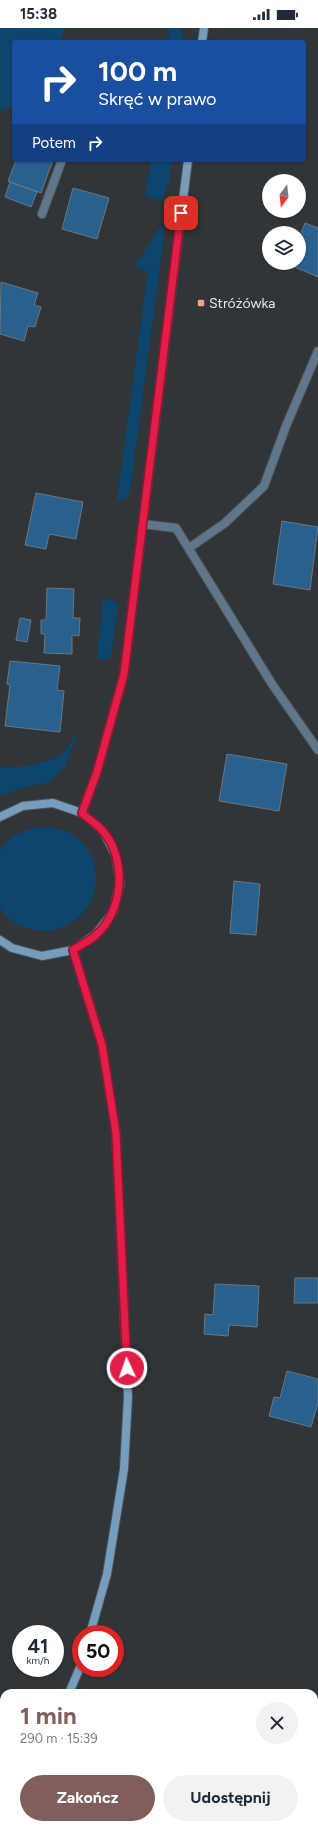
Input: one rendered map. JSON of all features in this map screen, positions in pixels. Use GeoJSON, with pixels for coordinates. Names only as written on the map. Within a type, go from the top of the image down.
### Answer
{"type":"FeatureCollection","features":[{"type":"Feature","properties":{"kind":"main road"},"geometry":{"type":"LineString","coordinates":[[202,40],[204,28]]}},
{"type":"Feature","properties":{"kind":"main road"},"geometry":{"type":"LineString","coordinates":[[82,813],[97,772],[124,674],[188,162]]}},
{"type":"Feature","properties":{"kind":"main road"},"geometry":{"type":"LineString","coordinates":[[0,817],[23,806],[53,803],[82,813],[103,831],[116,856],[120,884],[113,912],[96,934],[73,950],[42,956],[12,948],[0,940]]}},
{"type":"Feature","properties":{"kind":"main road"},"geometry":{"type":"LineString","coordinates":[[73,950],[102,1045],[116,1133],[128,1397],[124,1469],[107,1574],[93,1625]]}},
{"type":"Feature","properties":{"kind":"main road"},"geometry":{"type":"LineString","coordinates":[[71,1689],[76,1677]]}},
{"type":"Feature","properties":{"kind":"street"},"geometry":{"type":"LineString","coordinates":[[42,214],[61,162]]}},
{"type":"Feature","properties":{"kind":"street"},"geometry":{"type":"LineString","coordinates":[[189,548],[225,523],[264,486],[286,426],[318,350]]}},
{"type":"Feature","properties":{"kind":"street"},"geometry":{"type":"LineString","coordinates":[[142,524],[176,528],[272,684],[318,750]]}},
{"type":"Feature","properties":{"kind":"shaded area"},"geometry":{"type":"Polygon","coordinates":[[[0,28],[65,28],[60,40],[12,40],[12,107],[0,110],[0,28]]]}},
{"type":"Feature","properties":{"kind":"shaded area"},"geometry":{"type":"Polygon","coordinates":[[[170,28],[179,28],[184,40],[168,40],[170,28]]]}},
{"type":"Feature","properties":{"kind":"shaded area"},"geometry":{"type":"Polygon","coordinates":[[[151,162],[172,162],[169,182],[163,199],[159,200],[145,196],[151,162]]]}},
{"type":"Feature","properties":{"kind":"shaded area"},"geometry":{"type":"Polygon","coordinates":[[[162,226],[164,236],[130,491],[125,499],[117,500],[148,271],[135,267],[162,226]]]}},
{"type":"Feature","properties":{"kind":"shaded area"},"geometry":{"type":"Polygon","coordinates":[[[103,599],[116,602],[118,607],[111,657],[106,659],[97,659],[103,599]]]}},
{"type":"Feature","properties":{"kind":"shaded area"},"geometry":{"type":"Polygon","coordinates":[[[80,727],[65,766],[50,782],[21,788],[0,796],[0,768],[33,765],[58,757],[68,747],[80,727]]]}},
{"type":"Feature","properties":{"kind":"shaded area"},"geometry":{"type":"Polygon","coordinates":[[[50,827],[70,833],[85,846],[94,863],[96,880],[92,898],[83,913],[70,924],[52,930],[31,929],[13,922],[0,907],[0,850],[11,839],[22,832],[50,827]]]}},
{"type":"Feature","properties":{"kind":"building"},"geometry":{"type":"Polygon","coordinates":[[[15,162],[52,162],[41,193],[8,181],[15,162]]]}},
{"type":"Feature","properties":{"kind":"building"},"geometry":{"type":"Polygon","coordinates":[[[10,182],[37,192],[31,207],[5,197],[10,182]]]}},
{"type":"Feature","properties":{"kind":"building"},"geometry":{"type":"Polygon","coordinates":[[[73,188],[109,198],[97,239],[62,229],[73,188]]]}},
{"type":"Feature","properties":{"kind":"building"},"geometry":{"type":"Polygon","coordinates":[[[305,223],[318,228],[318,277],[302,270],[306,270],[306,226],[304,226],[305,223]]]}},
{"type":"Feature","properties":{"kind":"building"},"geometry":{"type":"Polygon","coordinates":[[[1,282],[38,293],[34,305],[41,307],[35,327],[28,326],[24,341],[0,334],[1,282]]]}},
{"type":"Feature","properties":{"kind":"building"},"geometry":{"type":"Polygon","coordinates":[[[36,493],[83,502],[76,539],[49,534],[46,549],[25,545],[36,493]]]}},
{"type":"Feature","properties":{"kind":"building"},"geometry":{"type":"Polygon","coordinates":[[[282,521],[318,527],[310,590],[273,584],[282,521]]]}},
{"type":"Feature","properties":{"kind":"building"},"geometry":{"type":"Polygon","coordinates":[[[47,588],[74,589],[73,618],[80,618],[79,636],[72,635],[72,654],[44,653],[45,634],[41,634],[41,620],[46,620],[47,588]]]}},
{"type":"Feature","properties":{"kind":"building"},"geometry":{"type":"Polygon","coordinates":[[[20,618],[31,620],[27,642],[16,640],[20,618]]]}},
{"type":"Feature","properties":{"kind":"building"},"geometry":{"type":"Polygon","coordinates":[[[10,661],[60,666],[57,690],[64,691],[60,732],[5,726],[10,685],[7,684],[10,661]]]}},
{"type":"Feature","properties":{"kind":"building"},"geometry":{"type":"Polygon","coordinates":[[[227,754],[287,764],[279,811],[219,801],[227,754]]]}},
{"type":"Feature","properties":{"kind":"building"},"geometry":{"type":"Polygon","coordinates":[[[234,881],[260,884],[256,935],[230,933],[234,881]]]}},
{"type":"Feature","properties":{"kind":"building"},"geometry":{"type":"Polygon","coordinates":[[[295,1278],[318,1278],[318,1303],[294,1303],[295,1278]]]}},
{"type":"Feature","properties":{"kind":"building"},"geometry":{"type":"Polygon","coordinates":[[[215,1284],[259,1286],[257,1327],[229,1325],[228,1336],[204,1334],[205,1314],[213,1315],[215,1284]]]}},
{"type":"Feature","properties":{"kind":"building"},"geometry":{"type":"Polygon","coordinates":[[[287,1371],[318,1379],[318,1403],[311,1427],[269,1416],[274,1397],[280,1398],[287,1371]]]}},
{"type":"Feature","properties":{"kind":"place","name":"Stróżówka"},"geometry":{"type":"Point","coordinates":[201,303]}},
{"type":"Feature","properties":{"kind":"route"},"geometry":{"type":"LineString","coordinates":[[127,1368],[116,1133],[102,1045],[73,950],[96,934],[113,912],[120,884],[116,856],[103,831],[82,813],[97,772],[124,674],[181,213]]}}]}
